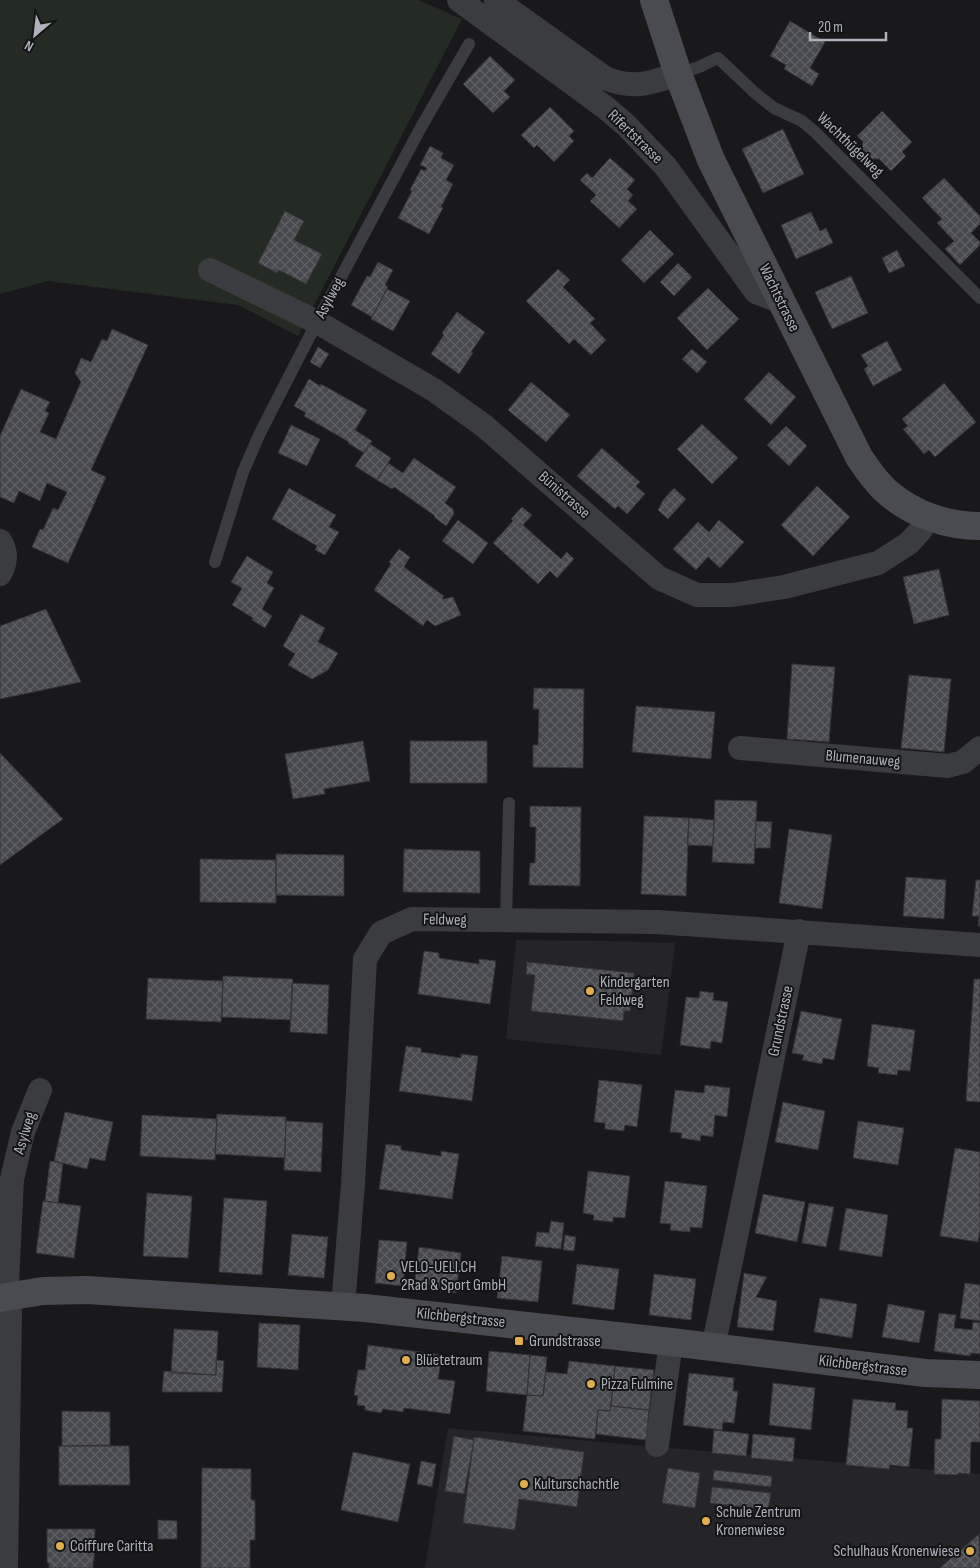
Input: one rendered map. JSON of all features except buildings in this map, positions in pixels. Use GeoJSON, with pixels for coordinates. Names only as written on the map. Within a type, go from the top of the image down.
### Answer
{"type":"FeatureCollection","features":[{"type":"Feature","properties":{"kind":"street","name":"Rifertstrasse"},"geometry":{"type":"LineString","coordinates":[[459,0],[606,108],[626,125],[666,167],[756,292],[781,302]]}},
{"type":"Feature","properties":{"kind":"street","name":"Rifertstrasse"},"geometry":{"type":"LineString","coordinates":[[496,0],[605,78],[631,85],[645,84],[678,74]]}},
{"type":"Feature","properties":{"kind":"street","name":"Wachtstrasse"},"geometry":{"type":"LineString","coordinates":[[654,0],[678,74],[711,160],[859,457],[871,475],[886,491],[908,506],[948,523],[980,526]]}},
{"type":"Feature","properties":{"kind":"street","name":"Bünistrasse"},"geometry":{"type":"LineString","coordinates":[[210,270],[317,322],[434,390],[475,418],[659,578],[697,595],[732,595],[784,587],[878,563],[909,543],[920,531],[928,516]]}},
{"type":"Feature","properties":{"kind":"street"},"geometry":{"type":"LineString","coordinates":[[0,541],[3,545],[5,557],[0,574]]}},
{"type":"Feature","properties":{"kind":"street","name":"Blumenauweg"},"geometry":{"type":"LineString","coordinates":[[740,748],[948,766],[963,762],[980,748]]}},
{"type":"Feature","properties":{"kind":"street","name":"Feldweg"},"geometry":{"type":"LineString","coordinates":[[343,1306],[353,1184],[365,959],[381,933],[412,919],[657,922],[799,932]]}},
{"type":"Feature","properties":{"kind":"street"},"geometry":{"type":"LineString","coordinates":[[799,932],[980,945]]}},
{"type":"Feature","properties":{"kind":"street","name":"Grundstrasse"},"geometry":{"type":"LineString","coordinates":[[713,1348],[799,932]]}},
{"type":"Feature","properties":{"kind":"street","name":"Asylweg"},"geometry":{"type":"LineString","coordinates":[[6,1568],[10,1313],[4,1297],[7,1283],[12,1179],[23,1132],[40,1090]]}},
{"type":"Feature","properties":{"kind":"street","name":"Kilchbergstrasse"},"geometry":{"type":"LineString","coordinates":[[4,1297],[43,1291],[87,1290],[343,1306],[670,1342],[925,1373],[980,1375]]}},
{"type":"Feature","properties":{"kind":"street"},"geometry":{"type":"LineString","coordinates":[[657,1445],[670,1342]]}},
{"type":"Feature","properties":{"kind":"lane","name":"Asylweg"},"geometry":{"type":"LineString","coordinates":[[215,562],[243,472],[260,433],[424,121],[469,44]]}},
{"type":"Feature","properties":{"kind":"lane","name":"Wachthügelweg"},"geometry":{"type":"LineString","coordinates":[[678,74],[718,58],[774,108],[802,121],[815,132],[980,298]]}},
{"type":"Feature","properties":{"kind":"lane"},"geometry":{"type":"LineString","coordinates":[[506,921],[509,803]]}},
{"type":"Feature","properties":{"kind":"shaded area"},"geometry":{"type":"Polygon","coordinates":[[[0,0],[418,0],[462,19],[298,336],[238,305],[48,281],[0,294],[0,0]]]}},
{"type":"Feature","properties":{"kind":"shaded area","name":"Kindergarten Feldweg"},"geometry":{"type":"Polygon","coordinates":[[[516,940],[675,943],[661,1055],[506,1039],[516,940]]]}},
{"type":"Feature","properties":{"kind":"shaded area","name":"Schule Zentrum Kronenwiese"},"geometry":{"type":"Polygon","coordinates":[[[448,1428],[980,1474],[980,1568],[425,1568],[448,1428]]]}},
{"type":"Feature","properties":{"kind":"place","name":"Kindergarten Feldweg"},"geometry":{"type":"Point","coordinates":[590,991]}},
{"type":"Feature","properties":{"kind":"place","name":"VELO-UELI.CH 2Rad & Sport GmbH"},"geometry":{"type":"Point","coordinates":[391,1276]}},
{"type":"Feature","properties":{"kind":"place","name":"Grundstrasse"},"geometry":{"type":"Point","coordinates":[519,1341]}},
{"type":"Feature","properties":{"kind":"place","name":"Blüetetraum"},"geometry":{"type":"Point","coordinates":[406,1360]}},
{"type":"Feature","properties":{"kind":"place","name":"Pizza Fulmine"},"geometry":{"type":"Point","coordinates":[591,1384]}},
{"type":"Feature","properties":{"kind":"place","name":"Kulturschachtle"},"geometry":{"type":"Point","coordinates":[524,1484]}},
{"type":"Feature","properties":{"kind":"place","name":"Schule Zentrum Kronenwiese"},"geometry":{"type":"Point","coordinates":[706,1521]}},
{"type":"Feature","properties":{"kind":"place","name":"Coiffure Caritta"},"geometry":{"type":"Point","coordinates":[60,1546]}},
{"type":"Feature","properties":{"kind":"place","name":"Schulhaus Kronenwiese"},"geometry":{"type":"Point","coordinates":[970,1551]}}]}
